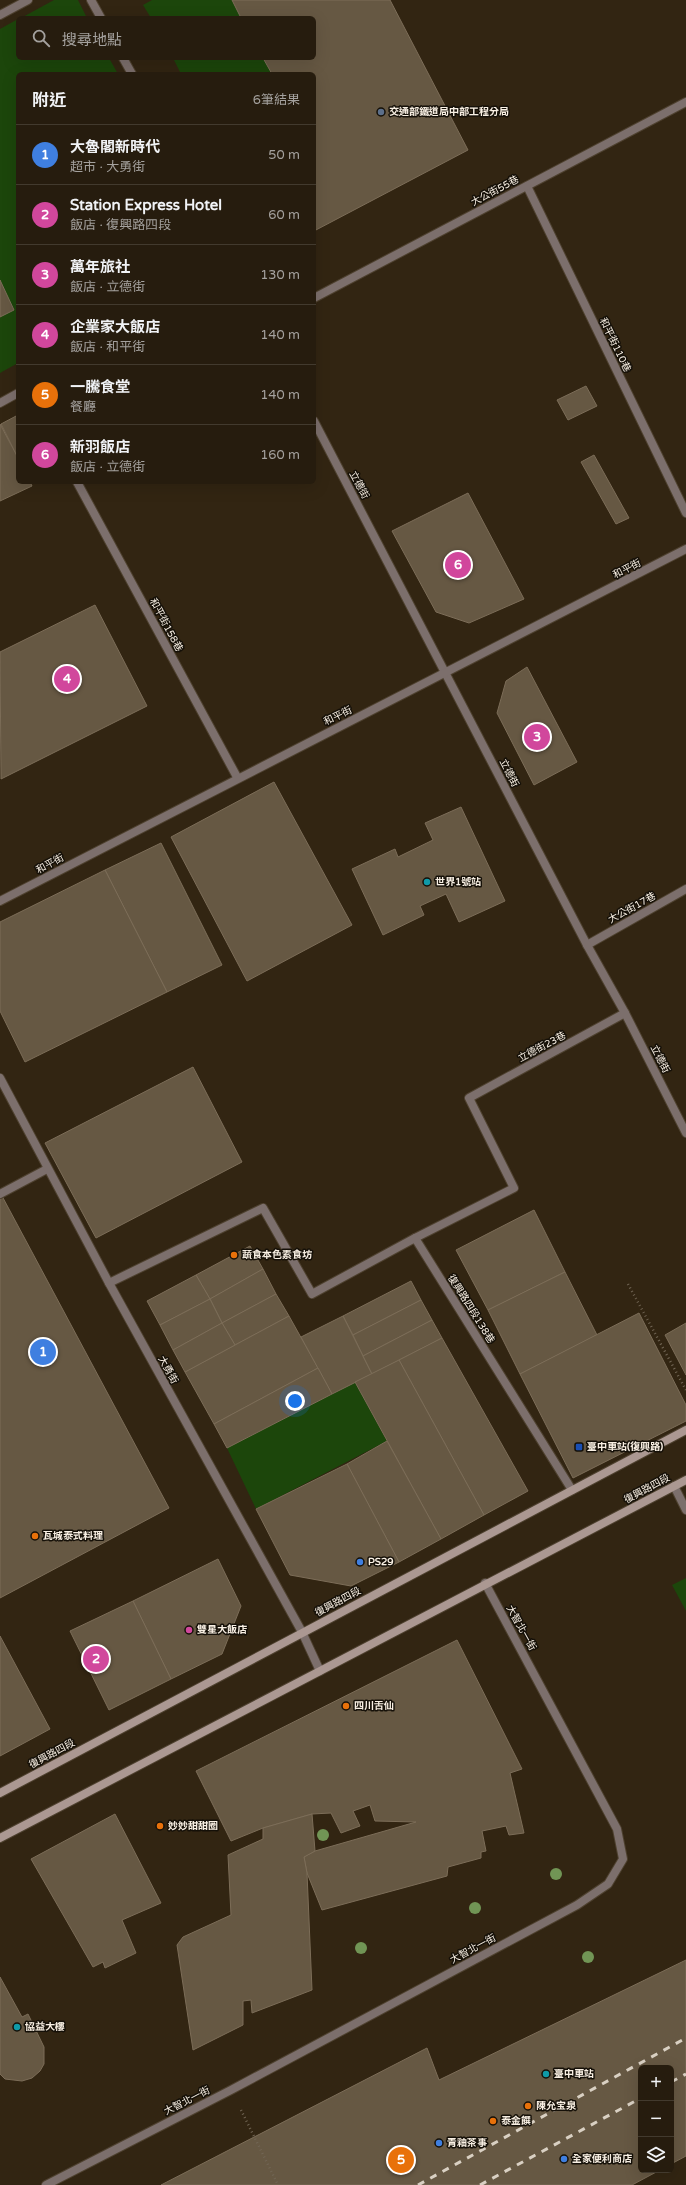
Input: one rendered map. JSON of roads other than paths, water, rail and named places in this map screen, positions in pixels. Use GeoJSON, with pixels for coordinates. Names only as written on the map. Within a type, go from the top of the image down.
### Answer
{"type":"FeatureCollection","features":[{"type":"Feature","properties":{"kind":"main road","name":"復興路四段"},"geometry":{"type":"LineString","coordinates":[[0,1793],[686,1430]]}},
{"type":"Feature","properties":{"kind":"main road","name":"復興路四段"},"geometry":{"type":"LineString","coordinates":[[0,1838],[485,1583],[686,1480]]}},
{"type":"Feature","properties":{"kind":"street"},"geometry":{"type":"LineString","coordinates":[[0,15],[28,0]]}},
{"type":"Feature","properties":{"kind":"street"},"geometry":{"type":"LineString","coordinates":[[91,0],[100,16]]}},
{"type":"Feature","properties":{"kind":"street"},"geometry":{"type":"LineString","coordinates":[[125,60],[131,72]]}},
{"type":"Feature","properties":{"kind":"street","name":"大公街55巷"},"geometry":{"type":"LineString","coordinates":[[316,297],[686,102]]}},
{"type":"Feature","properties":{"kind":"street","name":"和平街110巷"},"geometry":{"type":"LineString","coordinates":[[527,186],[686,513]]}},
{"type":"Feature","properties":{"kind":"street"},"geometry":{"type":"LineString","coordinates":[[0,403],[16,394]]}},
{"type":"Feature","properties":{"kind":"street","name":"立德街"},"geometry":{"type":"LineString","coordinates":[[316,425],[587,945],[625,1013],[686,1133]]}},
{"type":"Feature","properties":{"kind":"street","name":"和平街158巷"},"geometry":{"type":"LineString","coordinates":[[78,484],[237,777]]}},
{"type":"Feature","properties":{"kind":"street","name":"和平街"},"geometry":{"type":"LineString","coordinates":[[0,901],[237,777],[446,673],[686,549]]}},
{"type":"Feature","properties":{"kind":"street","name":"大公街17巷"},"geometry":{"type":"LineString","coordinates":[[587,945],[686,889]]}},
{"type":"Feature","properties":{"kind":"street","name":"立德街23巷"},"geometry":{"type":"LineString","coordinates":[[415,1238],[514,1188],[469,1098],[625,1013]]}},
{"type":"Feature","properties":{"kind":"street","name":"大勇街"},"geometry":{"type":"LineString","coordinates":[[0,1078],[109,1284],[302,1632],[320,1671]]}},
{"type":"Feature","properties":{"kind":"street"},"geometry":{"type":"LineString","coordinates":[[0,1194],[47,1169]]}},
{"type":"Feature","properties":{"kind":"street"},"geometry":{"type":"LineString","coordinates":[[109,1284],[262,1208],[312,1294],[415,1238]]}},
{"type":"Feature","properties":{"kind":"street","name":"復興路四段138巷"},"geometry":{"type":"LineString","coordinates":[[415,1238],[572,1490]]}},
{"type":"Feature","properties":{"kind":"street"},"geometry":{"type":"LineString","coordinates":[[674,1486],[686,1510]]}},
{"type":"Feature","properties":{"kind":"street","name":"大智北一街"},"geometry":{"type":"LineString","coordinates":[[46,2185],[231,2090],[577,1905],[608,1884],[623,1859],[618,1829],[485,1583]]}},
{"type":"Feature","properties":{"kind":"railway"},"geometry":{"type":"LineString","coordinates":[[418,2185],[686,2038]]}},
{"type":"Feature","properties":{"kind":"railway"},"geometry":{"type":"LineString","coordinates":[[674,2080],[686,2074]]}},
{"type":"Feature","properties":{"kind":"railway"},"geometry":{"type":"LineString","coordinates":[[480,2185],[638,2100]]}},
{"type":"Feature","properties":{"kind":"place","name":"交通部鐵道局中部工程分局"},"geometry":{"type":"Point","coordinates":[381,112]}},
{"type":"Feature","properties":{"kind":"place","name":"新羽飯店"},"geometry":{"type":"Point","coordinates":[458,565]}},
{"type":"Feature","properties":{"kind":"place","name":"企業家大飯店"},"geometry":{"type":"Point","coordinates":[67,679]}},
{"type":"Feature","properties":{"kind":"place","name":"萬年旅社"},"geometry":{"type":"Point","coordinates":[537,737]}},
{"type":"Feature","properties":{"kind":"place","name":"世界1號站"},"geometry":{"type":"Point","coordinates":[427,882]}},
{"type":"Feature","properties":{"kind":"place","name":"蔬食本色素食坊"},"geometry":{"type":"Point","coordinates":[234,1255]}},
{"type":"Feature","properties":{"kind":"place","name":"大魯閣新時代"},"geometry":{"type":"Point","coordinates":[43,1352]}},
{"type":"Feature","properties":{"kind":"place","name":"臺中車站(復興路)"},"geometry":{"type":"Point","coordinates":[579,1447]}},
{"type":"Feature","properties":{"kind":"place","name":"瓦城泰式料理"},"geometry":{"type":"Point","coordinates":[35,1536]}},
{"type":"Feature","properties":{"kind":"place","name":"PS29"},"geometry":{"type":"Point","coordinates":[360,1562]}},
{"type":"Feature","properties":{"kind":"place","name":"雙星大飯店"},"geometry":{"type":"Point","coordinates":[189,1630]}},
{"type":"Feature","properties":{"kind":"place","name":"Station Express Hotel"},"geometry":{"type":"Point","coordinates":[96,1659]}},
{"type":"Feature","properties":{"kind":"place","name":"四川舌仙"},"geometry":{"type":"Point","coordinates":[346,1706]}},
{"type":"Feature","properties":{"kind":"place","name":"妙妙甜甜圈"},"geometry":{"type":"Point","coordinates":[160,1826]}},
{"type":"Feature","properties":{"kind":"place","name":"協益大樓"},"geometry":{"type":"Point","coordinates":[17,2027]}},
{"type":"Feature","properties":{"kind":"place","name":"臺中車站"},"geometry":{"type":"Point","coordinates":[546,2074]}},
{"type":"Feature","properties":{"kind":"place","name":"陳允宝泉"},"geometry":{"type":"Point","coordinates":[528,2106]}},
{"type":"Feature","properties":{"kind":"place","name":"泰金饌"},"geometry":{"type":"Point","coordinates":[493,2121]}},
{"type":"Feature","properties":{"kind":"place","name":"青釉茶事"},"geometry":{"type":"Point","coordinates":[439,2143]}},
{"type":"Feature","properties":{"kind":"place","name":"全家便利商店"},"geometry":{"type":"Point","coordinates":[564,2159]}},
{"type":"Feature","properties":{"kind":"place","name":"一騰食堂"},"geometry":{"type":"Point","coordinates":[401,2160]}}]}
